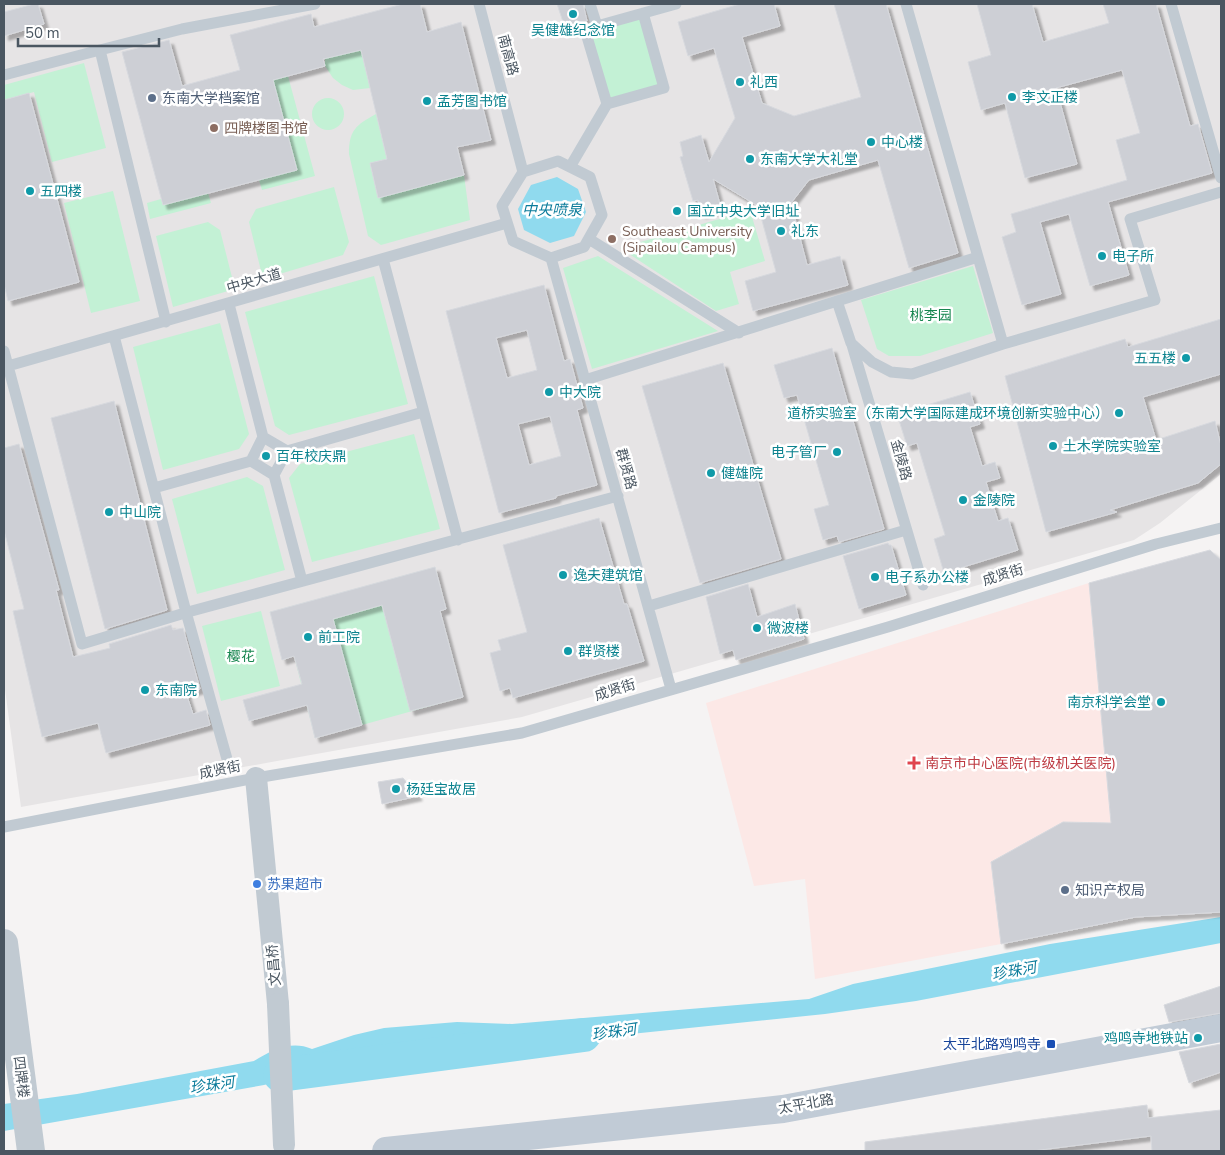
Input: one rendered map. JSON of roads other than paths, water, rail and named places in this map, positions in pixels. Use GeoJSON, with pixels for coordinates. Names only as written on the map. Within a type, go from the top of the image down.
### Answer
{"type":"FeatureCollection","features":[{"type":"Feature","properties":{"kind":"main road","name":"太平北路"},"geometry":{"type":"LineString","coordinates":[[386,1151],[783,1109],[1221,1028]]}},
{"type":"Feature","properties":{"kind":"street","name":"文昌桥"},"geometry":{"type":"LineString","coordinates":[[256,778],[278,1004],[284,1148]]}},
{"type":"Feature","properties":{"kind":"street","name":"四牌楼"},"geometry":{"type":"LineString","coordinates":[[4,943],[30,1144]]}},
{"type":"Feature","properties":{"kind":"lane"},"geometry":{"type":"LineString","coordinates":[[4,75],[182,28],[315,4]]}},
{"type":"Feature","properties":{"kind":"lane","name":"南高路"},"geometry":{"type":"LineString","coordinates":[[479,4],[523,172]]}},
{"type":"Feature","properties":{"kind":"lane"},"geometry":{"type":"LineString","coordinates":[[590,4],[597,26]]}},
{"type":"Feature","properties":{"kind":"lane"},"geometry":{"type":"LineString","coordinates":[[607,104],[586,30],[676,4]]}},
{"type":"Feature","properties":{"kind":"lane"},"geometry":{"type":"LineString","coordinates":[[906,4],[1003,344]]}},
{"type":"Feature","properties":{"kind":"lane"},"geometry":{"type":"LineString","coordinates":[[1171,4],[1221,178]]}},
{"type":"Feature","properties":{"kind":"lane"},"geometry":{"type":"LineString","coordinates":[[570,167],[607,104],[664,88],[643,13]]}},
{"type":"Feature","properties":{"kind":"lane"},"geometry":{"type":"LineString","coordinates":[[100,50],[166,322]]}},
{"type":"Feature","properties":{"kind":"lane"},"geometry":{"type":"LineString","coordinates":[[558,161],[590,177],[602,215],[584,247],[551,258],[513,241],[502,206],[523,172],[558,161]]}},
{"type":"Feature","properties":{"kind":"lane"},"geometry":{"type":"LineString","coordinates":[[851,343],[872,362],[891,372],[912,374],[1003,344],[1154,300],[1130,219],[1221,192]]}},
{"type":"Feature","properties":{"kind":"lane","name":"中央大道"},"geometry":{"type":"LineString","coordinates":[[8,366],[507,223]]}},
{"type":"Feature","properties":{"kind":"lane"},"geometry":{"type":"LineString","coordinates":[[589,239],[739,333]]}},
{"type":"Feature","properties":{"kind":"lane"},"geometry":{"type":"LineString","coordinates":[[585,380],[978,257]]}},
{"type":"Feature","properties":{"kind":"lane","name":"群贤路"},"geometry":{"type":"LineString","coordinates":[[551,258],[671,688]]}},
{"type":"Feature","properties":{"kind":"lane"},"geometry":{"type":"LineString","coordinates":[[383,259],[458,540]]}},
{"type":"Feature","properties":{"kind":"lane","name":"金陵路"},"geometry":{"type":"LineString","coordinates":[[836,301],[851,343],[923,585]]}},
{"type":"Feature","properties":{"kind":"lane"},"geometry":{"type":"LineString","coordinates":[[229,304],[264,437],[251,461]]}},
{"type":"Feature","properties":{"kind":"lane"},"geometry":{"type":"LineString","coordinates":[[114,336],[226,759]]}},
{"type":"Feature","properties":{"kind":"lane"},"geometry":{"type":"LineString","coordinates":[[4,351],[82,644],[186,612],[618,496]]}},
{"type":"Feature","properties":{"kind":"lane"},"geometry":{"type":"LineString","coordinates":[[302,582],[274,474],[287,451],[424,412]]}},
{"type":"Feature","properties":{"kind":"lane"},"geometry":{"type":"LineString","coordinates":[[264,437],[287,451]]}},
{"type":"Feature","properties":{"kind":"lane"},"geometry":{"type":"LineString","coordinates":[[154,488],[251,461],[274,474]]}},
{"type":"Feature","properties":{"kind":"lane","name":"成贤街"},"geometry":{"type":"LineString","coordinates":[[4,827],[256,778],[522,733],[671,688],[888,627],[1156,544],[1221,528]]}},
{"type":"Feature","properties":{"kind":"lane"},"geometry":{"type":"LineString","coordinates":[[649,606],[906,530]]}},
{"type":"Feature","properties":{"kind":"water","name":"中央喷泉"},"geometry":{"type":"Polygon","coordinates":[[[557,177],[578,189],[586,212],[574,236],[550,243],[524,230],[518,209],[531,185],[557,177]]]}},
{"type":"Feature","properties":{"kind":"water"},"geometry":{"type":"Polygon","coordinates":[[[1221,917],[1221,943],[916,1001],[825,1014],[631,1034],[539,1041],[465,1043],[367,1058],[264,1085],[4,1131],[4,1104],[77,1094],[254,1061],[268,1053],[289,1046],[304,1046],[312,1049],[354,1035],[384,1028],[457,1022],[512,1024],[809,999],[853,984],[1050,944],[1221,917]]]}},
{"type":"Feature","properties":{"kind":"waterway","name":"珍珠河"},"geometry":{"type":"LineString","coordinates":[[280,1075],[584,1035]]}},
{"type":"Feature","properties":{"kind":"place","name":"吴健雄纪念馆"},"geometry":{"type":"Point","coordinates":[573,14]}},
{"type":"Feature","properties":{"kind":"place","name":"礼西"},"geometry":{"type":"Point","coordinates":[740,82]}},
{"type":"Feature","properties":{"kind":"place","name":"李文正楼"},"geometry":{"type":"Point","coordinates":[1012,97]}},
{"type":"Feature","properties":{"kind":"place","name":"东南大学档案馆"},"geometry":{"type":"Point","coordinates":[152,98]}},
{"type":"Feature","properties":{"kind":"place","name":"孟芳图书馆"},"geometry":{"type":"Point","coordinates":[427,101]}},
{"type":"Feature","properties":{"kind":"place","name":"四牌楼图书馆"},"geometry":{"type":"Point","coordinates":[214,128]}},
{"type":"Feature","properties":{"kind":"place","name":"中心楼"},"geometry":{"type":"Point","coordinates":[871,142]}},
{"type":"Feature","properties":{"kind":"place","name":"东南大学大礼堂"},"geometry":{"type":"Point","coordinates":[750,159]}},
{"type":"Feature","properties":{"kind":"place","name":"五四楼"},"geometry":{"type":"Point","coordinates":[30,191]}},
{"type":"Feature","properties":{"kind":"place","name":"国立中央大学旧址"},"geometry":{"type":"Point","coordinates":[677,211]}},
{"type":"Feature","properties":{"kind":"place","name":"礼东"},"geometry":{"type":"Point","coordinates":[781,231]}},
{"type":"Feature","properties":{"kind":"place","name":"Southeast University (Sipailou Campus)"},"geometry":{"type":"Point","coordinates":[612,239]}},
{"type":"Feature","properties":{"kind":"place","name":"电子所"},"geometry":{"type":"Point","coordinates":[1102,256]}},
{"type":"Feature","properties":{"kind":"place","name":"五五楼"},"geometry":{"type":"Point","coordinates":[1186,358]}},
{"type":"Feature","properties":{"kind":"place","name":"中大院"},"geometry":{"type":"Point","coordinates":[549,392]}},
{"type":"Feature","properties":{"kind":"place","name":"道桥实验室（东南大学国际建成环境创新实验中心）"},"geometry":{"type":"Point","coordinates":[1119,413]}},
{"type":"Feature","properties":{"kind":"place","name":"土木学院实验室"},"geometry":{"type":"Point","coordinates":[1053,446]}},
{"type":"Feature","properties":{"kind":"place","name":"电子管厂"},"geometry":{"type":"Point","coordinates":[837,452]}},
{"type":"Feature","properties":{"kind":"place","name":"百年校庆鼎"},"geometry":{"type":"Point","coordinates":[266,456]}},
{"type":"Feature","properties":{"kind":"place","name":"健雄院"},"geometry":{"type":"Point","coordinates":[711,473]}},
{"type":"Feature","properties":{"kind":"place","name":"金陵院"},"geometry":{"type":"Point","coordinates":[963,500]}},
{"type":"Feature","properties":{"kind":"place","name":"中山院"},"geometry":{"type":"Point","coordinates":[109,512]}},
{"type":"Feature","properties":{"kind":"place","name":"逸夫建筑馆"},"geometry":{"type":"Point","coordinates":[563,575]}},
{"type":"Feature","properties":{"kind":"place","name":"电子系办公楼"},"geometry":{"type":"Point","coordinates":[875,577]}},
{"type":"Feature","properties":{"kind":"place","name":"微波楼"},"geometry":{"type":"Point","coordinates":[757,628]}},
{"type":"Feature","properties":{"kind":"place","name":"前工院"},"geometry":{"type":"Point","coordinates":[308,637]}},
{"type":"Feature","properties":{"kind":"place","name":"群贤楼"},"geometry":{"type":"Point","coordinates":[568,651]}},
{"type":"Feature","properties":{"kind":"place","name":"东南院"},"geometry":{"type":"Point","coordinates":[145,690]}},
{"type":"Feature","properties":{"kind":"place","name":"南京科学会堂"},"geometry":{"type":"Point","coordinates":[1161,702]}},
{"type":"Feature","properties":{"kind":"place","name":"南京市中心医院(市级机关医院)"},"geometry":{"type":"Point","coordinates":[914,763]}},
{"type":"Feature","properties":{"kind":"place","name":"杨廷宝故居"},"geometry":{"type":"Point","coordinates":[396,789]}},
{"type":"Feature","properties":{"kind":"place","name":"苏果超市"},"geometry":{"type":"Point","coordinates":[257,884]}},
{"type":"Feature","properties":{"kind":"place","name":"知识产权局"},"geometry":{"type":"Point","coordinates":[1065,890]}},
{"type":"Feature","properties":{"kind":"place","name":"鸡鸣寺地铁站"},"geometry":{"type":"Point","coordinates":[1198,1038]}},
{"type":"Feature","properties":{"kind":"place","name":"太平北路鸡鸣寺"},"geometry":{"type":"Point","coordinates":[1051,1044]}},
{"type":"Feature","properties":{"kind":"park label","name":"桃李园"},"geometry":{"type":"Point","coordinates":[931,315]}},
{"type":"Feature","properties":{"kind":"park label","name":"樱花"},"geometry":{"type":"Point","coordinates":[241,656]}}]}
